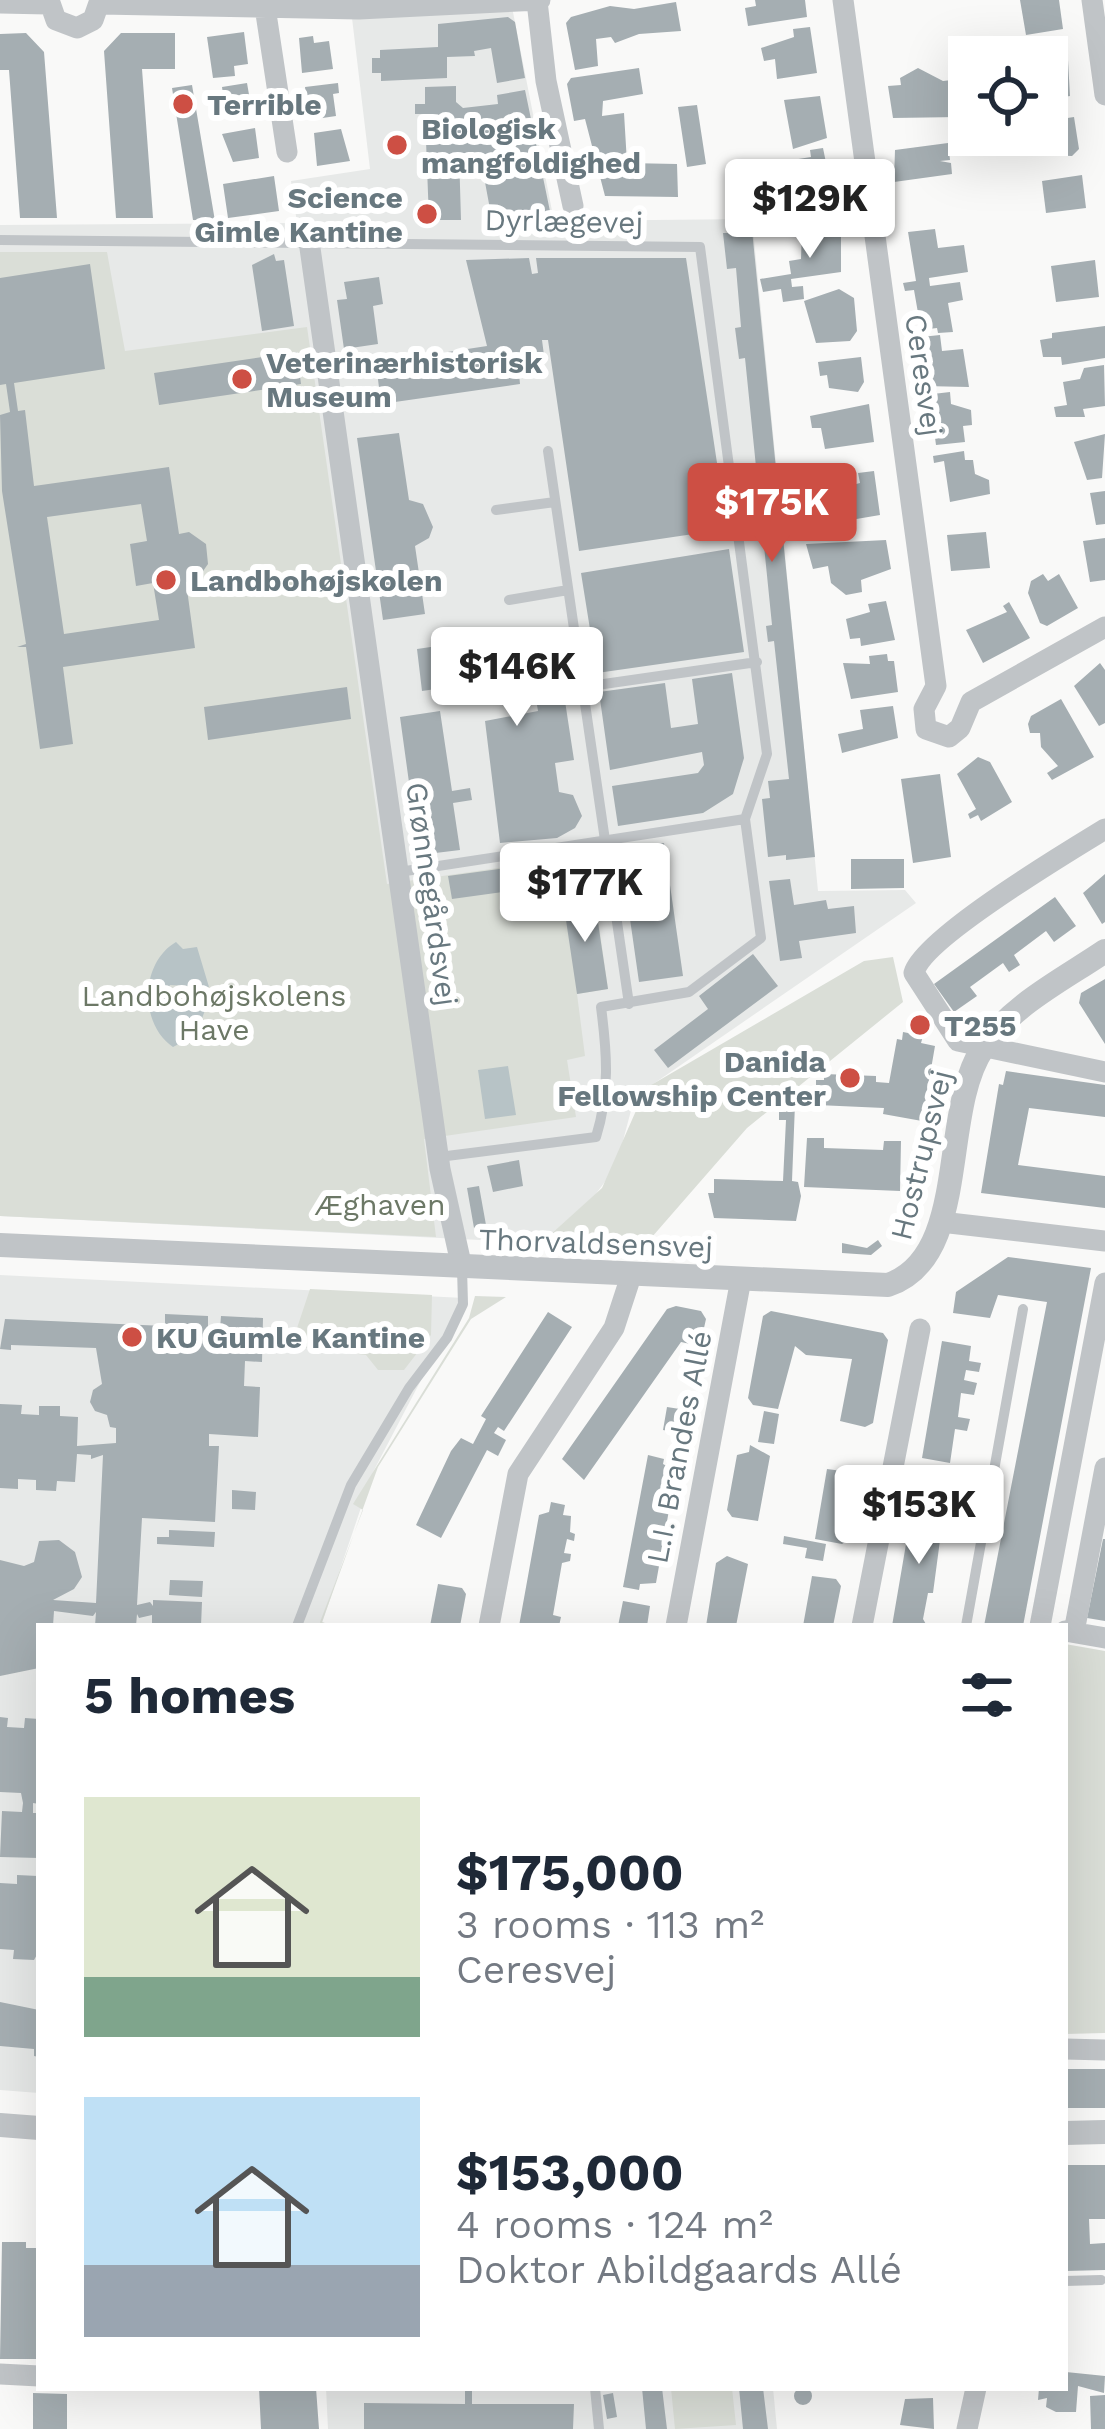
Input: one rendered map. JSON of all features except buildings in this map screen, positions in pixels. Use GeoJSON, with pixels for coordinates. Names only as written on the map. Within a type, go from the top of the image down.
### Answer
{"type":"FeatureCollection","features":[{"type":"Feature","properties":{"kind":"street"},"geometry":{"type":"LineString","coordinates":[[0,3],[49,2],[56,20],[77,28],[94,20],[100,2],[265,7],[539,0],[546,81],[573,206]]}},
{"type":"Feature","properties":{"kind":"street","name":"Ceresvej"},"geometry":{"type":"LineString","coordinates":[[843,0],[953,696],[955,734],[943,738],[926,729],[924,709],[953,696]]}},
{"type":"Feature","properties":{"kind":"street"},"geometry":{"type":"LineString","coordinates":[[1093,0],[1105,95]]}},
{"type":"Feature","properties":{"kind":"street"},"geometry":{"type":"LineString","coordinates":[[265,7],[287,152]]}},
{"type":"Feature","properties":{"kind":"street","name":"Grønnegårdsvej"},"geometry":{"type":"LineString","coordinates":[[309,241],[439,1157],[462,1268]]}},
{"type":"Feature","properties":{"kind":"street"},"geometry":{"type":"LineString","coordinates":[[953,696],[1105,627]]}},
{"type":"Feature","properties":{"kind":"street"},"geometry":{"type":"LineString","coordinates":[[1105,829],[1015,887],[916,963],[919,985],[958,1041],[1105,1072]]}},
{"type":"Feature","properties":{"kind":"street","name":"Hostrupsvej"},"geometry":{"type":"LineString","coordinates":[[902,1281],[928,1257],[941,1222],[968,1080],[983,1048],[1011,1016],[1105,951]]}},
{"type":"Feature","properties":{"kind":"street"},"geometry":{"type":"LineString","coordinates":[[941,1222],[1105,1241]]}},
{"type":"Feature","properties":{"kind":"street","name":"Thorvaldsensvej"},"geometry":{"type":"LineString","coordinates":[[0,1245],[872,1286],[902,1281]]}},
{"type":"Feature","properties":{"kind":"street"},"geometry":{"type":"LineString","coordinates":[[490,1623],[518,1474],[614,1328],[631,1276]]}},
{"type":"Feature","properties":{"kind":"street","name":"L.I. Brandes Allé"},"geometry":{"type":"LineString","coordinates":[[677,1623],[741,1280]]}},
{"type":"Feature","properties":{"kind":"street"},"geometry":{"type":"LineString","coordinates":[[1041,1623],[1105,1283]]}},
{"type":"Feature","properties":{"kind":"street"},"geometry":{"type":"LineString","coordinates":[[863,1623],[920,1329]]}},
{"type":"Feature","properties":{"kind":"street"},"geometry":{"type":"LineString","coordinates":[[1105,1468],[1070,1632],[1105,1638]]}},
{"type":"Feature","properties":{"kind":"street"},"geometry":{"type":"LineString","coordinates":[[1068,2049],[1105,2050]]}},
{"type":"Feature","properties":{"kind":"street"},"geometry":{"type":"LineString","coordinates":[[0,2125],[36,2128]]}},
{"type":"Feature","properties":{"kind":"street"},"geometry":{"type":"LineString","coordinates":[[1068,2133],[1105,2132]]}},
{"type":"Feature","properties":{"kind":"street"},"geometry":{"type":"LineString","coordinates":[[0,2374],[36,2376]]}},
{"type":"Feature","properties":{"kind":"street"},"geometry":{"type":"LineString","coordinates":[[967,2429],[975,2391]]}},
{"type":"Feature","properties":{"kind":"lane","name":"Dyrlægevej"},"geometry":{"type":"LineString","coordinates":[[0,240],[700,247],[767,754],[745,819]]}},
{"type":"Feature","properties":{"kind":"lane"},"geometry":{"type":"LineString","coordinates":[[548,451],[629,1004]]}},
{"type":"Feature","properties":{"kind":"lane"},"geometry":{"type":"LineString","coordinates":[[496,510],[555,502]]}},
{"type":"Feature","properties":{"kind":"lane"},"geometry":{"type":"LineString","coordinates":[[509,600],[568,590]]}},
{"type":"Feature","properties":{"kind":"lane"},"geometry":{"type":"LineString","coordinates":[[583,687],[757,662]]}},
{"type":"Feature","properties":{"kind":"lane"},"geometry":{"type":"LineString","coordinates":[[398,872],[745,819],[760,938],[689,992],[601,1007],[608,1061],[606,1105],[596,1138],[439,1157]]}},
{"type":"Feature","properties":{"kind":"lane"},"geometry":{"type":"LineString","coordinates":[[298,1623],[351,1485],[409,1388],[447,1339],[463,1304],[462,1268]]}},
{"type":"Feature","properties":{"kind":"lane"},"geometry":{"type":"LineString","coordinates":[[967,1623],[1024,1310]]}},
{"type":"Feature","properties":{"kind":"lane"},"geometry":{"type":"LineString","coordinates":[[1068,2282],[1101,2280]]}},
{"type":"Feature","properties":{"kind":"lane"},"geometry":{"type":"LineString","coordinates":[[595,2391],[598,2429]]}},
{"type":"Feature","properties":{"kind":"shaded area"},"geometry":{"type":"Polygon","coordinates":[[[512,7],[554,221],[752,219],[818,891],[905,890],[916,903],[646,1089],[633,1103],[616,1167],[595,1195],[541,1243],[0,1216],[0,225],[297,223],[291,181],[370,169],[352,18],[512,7]]]}},
{"type":"Feature","properties":{"kind":"shaded area"},"geometry":{"type":"Polygon","coordinates":[[[176,942],[183,949],[197,947],[209,987],[170,985],[166,993],[172,1005],[208,1002],[196,1035],[173,1047],[154,1024],[148,994],[156,964],[176,942]]]}},
{"type":"Feature","properties":{"kind":"shaded area"},"geometry":{"type":"Polygon","coordinates":[[[508,1066],[516,1115],[485,1119],[478,1070],[508,1066]]]}},
{"type":"Feature","properties":{"kind":"shaded area"},"geometry":{"type":"Polygon","coordinates":[[[0,1275],[464,1298],[373,1472],[322,1623],[36,1623],[36,2093],[0,2090],[0,1275]]]}},
{"type":"Feature","properties":{"kind":"shaded area"},"geometry":{"type":"Polygon","coordinates":[[[326,2391],[773,2391],[777,2429],[328,2429],[326,2391]]]}},
{"type":"Feature","properties":{"kind":"green space","name":"Landbohøjskolens Have"},"geometry":{"type":"Polygon","coordinates":[[[0,252],[107,252],[125,351],[307,327],[387,884],[589,855],[608,989],[577,994],[585,1056],[567,1060],[576,1117],[424,1139],[436,1237],[0,1216],[0,252]]]}},
{"type":"Feature","properties":{"kind":"green space"},"geometry":{"type":"Polygon","coordinates":[[[893,957],[903,1002],[747,1128],[645,1245],[541,1243],[602,1188],[646,1088],[864,961],[893,957]]]}},
{"type":"Feature","properties":{"kind":"green space"},"geometry":{"type":"Polygon","coordinates":[[[310,1289],[432,1295],[431,1335],[404,1370],[378,1370],[366,1355],[291,1346],[310,1289]]]}},
{"type":"Feature","properties":{"kind":"green space"},"geometry":{"type":"Polygon","coordinates":[[[475,1296],[506,1297],[471,1319],[378,1467],[363,1510],[353,1504],[469,1318],[475,1296]]]}},
{"type":"Feature","properties":{"kind":"green space"},"geometry":{"type":"Polygon","coordinates":[[[354,1534],[325,1623],[320,1622],[354,1534]]]}},
{"type":"Feature","properties":{"kind":"green space"},"geometry":{"type":"Polygon","coordinates":[[[1068,1645],[1105,1651],[1105,2033],[1068,2034],[1068,1645]]]}},
{"type":"Feature","properties":{"kind":"green space"},"geometry":{"type":"Polygon","coordinates":[[[671,2391],[732,2391],[736,2425],[675,2429],[671,2391]]]}},
{"type":"Feature","properties":{"kind":"place","name":"Terrible"},"geometry":{"type":"Point","coordinates":[183,104]}},
{"type":"Feature","properties":{"kind":"place","name":"Biologisk mangfoldighed"},"geometry":{"type":"Point","coordinates":[397,145]}},
{"type":"Feature","properties":{"kind":"place","name":"Science Gimle Kantine"},"geometry":{"type":"Point","coordinates":[427,214]}},
{"type":"Feature","properties":{"kind":"place","name":"Veterinærhistorisk Museum"},"geometry":{"type":"Point","coordinates":[242,379]}},
{"type":"Feature","properties":{"kind":"place","name":"Landbohøjskolen"},"geometry":{"type":"Point","coordinates":[166,580]}},
{"type":"Feature","properties":{"kind":"place","name":"T255"},"geometry":{"type":"Point","coordinates":[920,1025]}},
{"type":"Feature","properties":{"kind":"place","name":"Danida Fellowship Center"},"geometry":{"type":"Point","coordinates":[850,1078]}},
{"type":"Feature","properties":{"kind":"place","name":"KU Gumle Kantine"},"geometry":{"type":"Point","coordinates":[132,1337]}},
{"type":"Feature","properties":{"kind":"park label","name":"Æghaven"},"geometry":{"type":"Point","coordinates":[380,1204]}}]}
